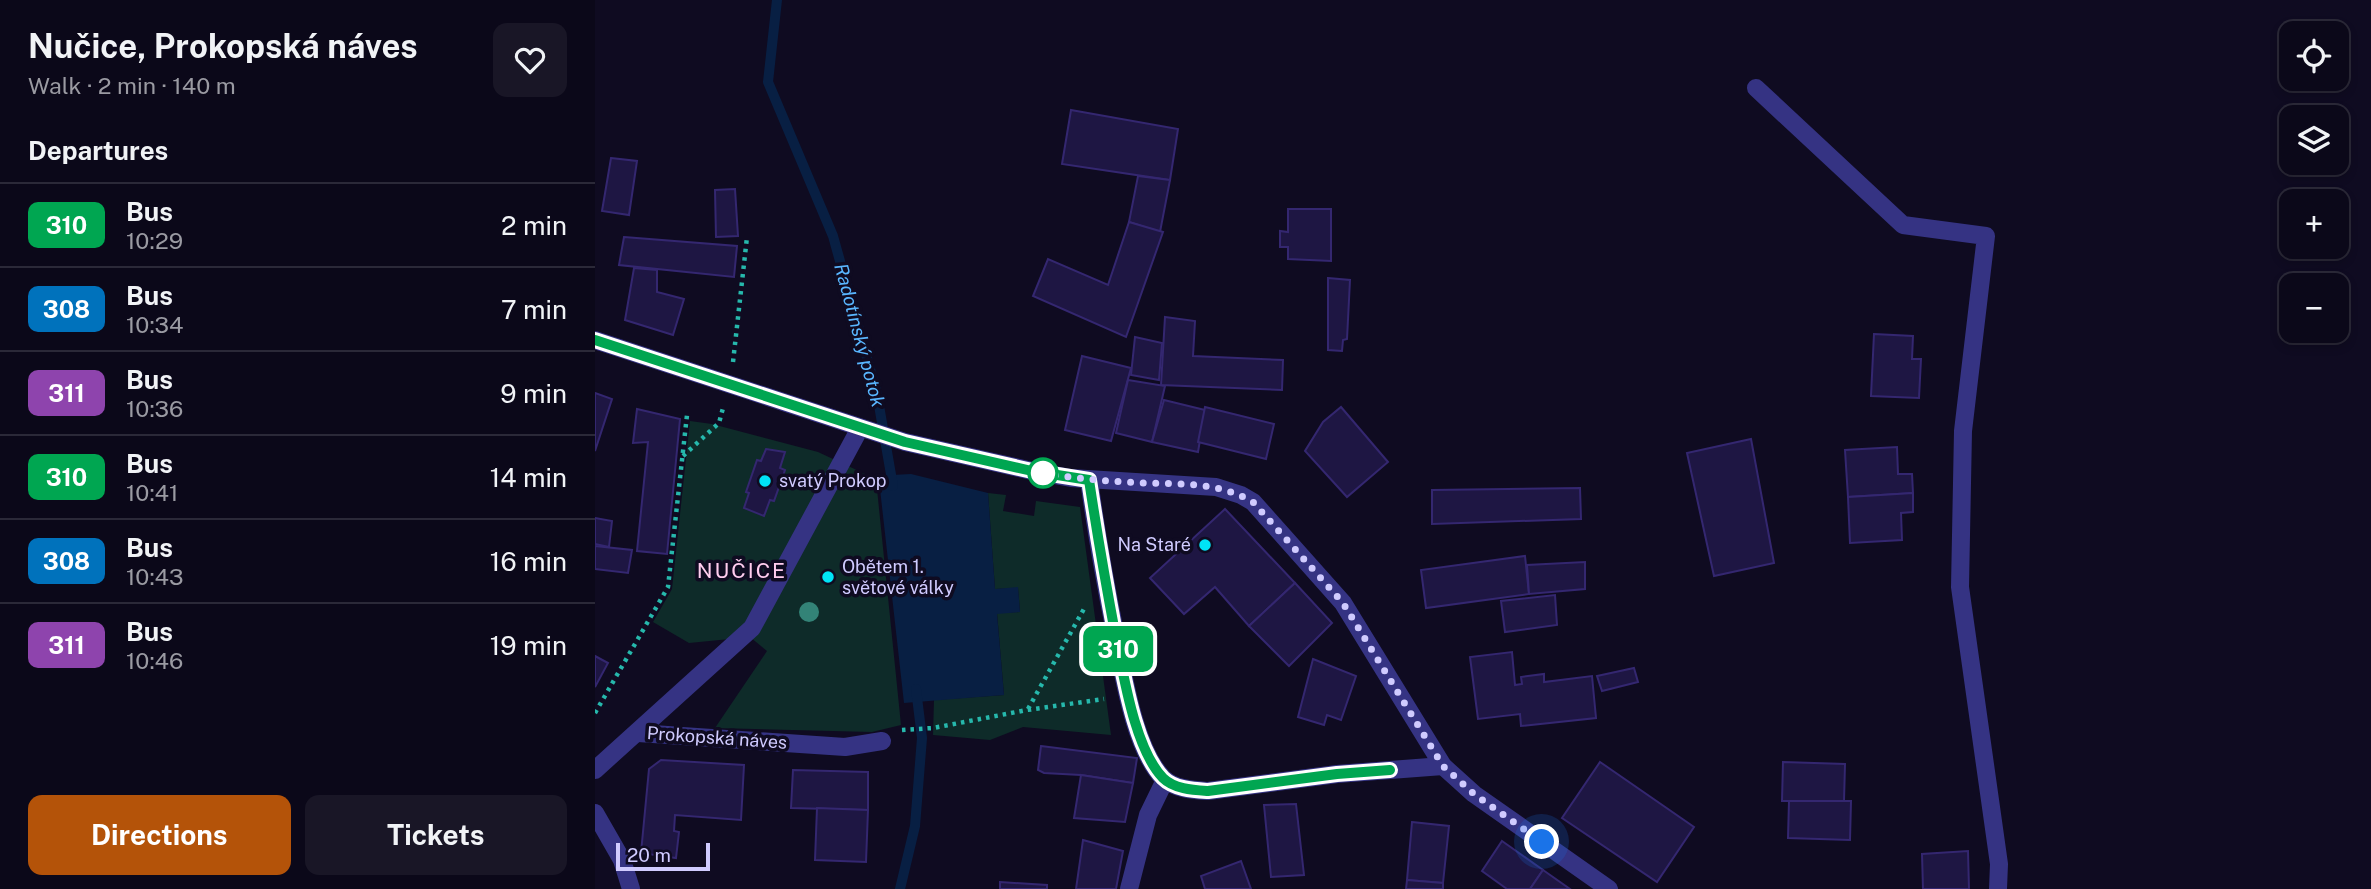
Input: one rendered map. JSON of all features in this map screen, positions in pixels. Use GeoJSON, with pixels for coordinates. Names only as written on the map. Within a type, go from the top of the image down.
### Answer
{"type":"FeatureCollection","features":[{"type":"Feature","properties":{"kind":"street"},"geometry":{"type":"LineString","coordinates":[[1756,88],[1903,225],[1986,236],[1963,431],[1960,587],[1999,864],[1998,889]]}},
{"type":"Feature","properties":{"kind":"street"},"geometry":{"type":"LineString","coordinates":[[595,340],[905,442],[1032,471],[1089,480],[1216,488],[1241,495],[1253,502],[1343,603],[1443,766],[1474,794],[1609,889]]}},
{"type":"Feature","properties":{"kind":"street","name":"Prokopská náves"},"geometry":{"type":"LineString","coordinates":[[638,733],[752,628],[867,430]]}},
{"type":"Feature","properties":{"kind":"street"},"geometry":{"type":"LineString","coordinates":[[1089,480],[1103,573],[1133,716],[1152,764],[1165,780],[1187,789],[1208,791],[1337,774],[1443,766]]}},
{"type":"Feature","properties":{"kind":"street"},"geometry":{"type":"LineString","coordinates":[[595,770],[638,733]]}},
{"type":"Feature","properties":{"kind":"street","name":"Prokopská náves"},"geometry":{"type":"LineString","coordinates":[[638,733],[845,747],[882,741]]}},
{"type":"Feature","properties":{"kind":"street"},"geometry":{"type":"LineString","coordinates":[[1129,889],[1148,815],[1165,780]]}},
{"type":"Feature","properties":{"kind":"street"},"geometry":{"type":"LineString","coordinates":[[595,813],[622,860],[631,889]]}},
{"type":"Feature","properties":{"kind":"path"},"geometry":{"type":"LineString","coordinates":[[682,457],[719,423],[730,383],[747,237]]}},
{"type":"Feature","properties":{"kind":"path"},"geometry":{"type":"LineString","coordinates":[[595,713],[668,587],[687,415]]}},
{"type":"Feature","properties":{"kind":"path"},"geometry":{"type":"LineString","coordinates":[[1027,710],[1103,573]]}},
{"type":"Feature","properties":{"kind":"path"},"geometry":{"type":"LineString","coordinates":[[912,728],[933,729],[1027,710],[1129,696]]}},
{"type":"Feature","properties":{"kind":"green space"},"geometry":{"type":"Polygon","coordinates":[[[690,421],[712,424],[818,452],[876,479],[901,725],[872,732],[715,728],[767,651],[750,637],[689,643],[653,622],[672,589],[690,421]]]}},
{"type":"Feature","properties":{"kind":"green space"},"geometry":{"type":"Polygon","coordinates":[[[988,493],[1006,495],[1003,511],[1034,516],[1036,501],[1080,507],[1111,735],[1023,727],[990,740],[933,735],[934,700],[1004,695],[997,613],[1020,612],[1018,588],[995,589],[988,493]]]}},
{"type":"Feature","properties":{"kind":"water"},"geometry":{"type":"Polygon","coordinates":[[[911,474],[988,493],[995,589],[1018,587],[1020,612],[997,614],[1004,695],[904,703],[879,480],[892,475],[911,474]]]}},
{"type":"Feature","properties":{"kind":"building"},"geometry":{"type":"Polygon","coordinates":[[[1071,110],[1178,129],[1170,180],[1062,164],[1071,110]]]}},
{"type":"Feature","properties":{"kind":"building"},"geometry":{"type":"Polygon","coordinates":[[[611,158],[637,161],[629,215],[602,211],[611,158]]]}},
{"type":"Feature","properties":{"kind":"building"},"geometry":{"type":"Polygon","coordinates":[[[1138,176],[1170,180],[1160,232],[1129,222],[1138,176]]]}},
{"type":"Feature","properties":{"kind":"building"},"geometry":{"type":"Polygon","coordinates":[[[735,189],[738,236],[716,237],[715,190],[735,189]]]}},
{"type":"Feature","properties":{"kind":"building"},"geometry":{"type":"Polygon","coordinates":[[[1288,209],[1331,209],[1331,261],[1288,259],[1288,247],[1280,247],[1280,231],[1288,232],[1288,209]]]}},
{"type":"Feature","properties":{"kind":"building"},"geometry":{"type":"Polygon","coordinates":[[[1129,222],[1163,232],[1126,337],[1033,296],[1048,259],[1108,285],[1129,222]]]}},
{"type":"Feature","properties":{"kind":"building"},"geometry":{"type":"Polygon","coordinates":[[[624,237],[737,246],[734,277],[619,265],[624,237]]]}},
{"type":"Feature","properties":{"kind":"building"},"geometry":{"type":"Polygon","coordinates":[[[634,268],[657,270],[657,292],[684,299],[673,335],[625,320],[634,268]]]}},
{"type":"Feature","properties":{"kind":"building"},"geometry":{"type":"Polygon","coordinates":[[[1328,278],[1350,280],[1347,339],[1343,340],[1342,351],[1328,350],[1328,278]]]}},
{"type":"Feature","properties":{"kind":"building"},"geometry":{"type":"Polygon","coordinates":[[[1165,317],[1195,321],[1193,356],[1283,360],[1282,390],[1161,385],[1165,317]]]}},
{"type":"Feature","properties":{"kind":"building"},"geometry":{"type":"Polygon","coordinates":[[[1874,334],[1913,336],[1912,359],[1921,359],[1919,398],[1871,396],[1874,334]]]}},
{"type":"Feature","properties":{"kind":"building"},"geometry":{"type":"Polygon","coordinates":[[[1135,337],[1162,343],[1159,380],[1131,375],[1135,337]]]}},
{"type":"Feature","properties":{"kind":"building"},"geometry":{"type":"Polygon","coordinates":[[[1082,356],[1131,368],[1111,441],[1065,430],[1082,356]]]}},
{"type":"Feature","properties":{"kind":"building"},"geometry":{"type":"Polygon","coordinates":[[[1128,380],[1165,386],[1152,442],[1116,433],[1128,380]]]}},
{"type":"Feature","properties":{"kind":"building"},"geometry":{"type":"Polygon","coordinates":[[[595,393],[612,399],[595,451],[595,393]]]}},
{"type":"Feature","properties":{"kind":"building"},"geometry":{"type":"Polygon","coordinates":[[[1164,400],[1205,410],[1198,452],[1152,442],[1164,400]]]}},
{"type":"Feature","properties":{"kind":"building"},"geometry":{"type":"Polygon","coordinates":[[[1205,407],[1274,424],[1266,459],[1198,442],[1205,407]]]}},
{"type":"Feature","properties":{"kind":"building"},"geometry":{"type":"Polygon","coordinates":[[[1341,407],[1388,462],[1347,497],[1305,451],[1323,422],[1341,407]]]}},
{"type":"Feature","properties":{"kind":"building"},"geometry":{"type":"Polygon","coordinates":[[[637,409],[680,419],[667,554],[637,551],[648,442],[633,443],[637,409]]]}},
{"type":"Feature","properties":{"kind":"building"},"geometry":{"type":"Polygon","coordinates":[[[1751,439],[1774,563],[1714,576],[1687,453],[1751,439]]]}},
{"type":"Feature","properties":{"kind":"building"},"geometry":{"type":"Polygon","coordinates":[[[1897,447],[1898,474],[1912,474],[1913,493],[1848,497],[1845,450],[1897,447]]]}},
{"type":"Feature","properties":{"kind":"building","name":"svatý Prokop"},"geometry":{"type":"Polygon","coordinates":[[[766,449],[785,452],[780,468],[785,470],[774,501],[770,500],[764,516],[744,508],[749,493],[746,492],[757,460],[761,461],[766,449]]]}},
{"type":"Feature","properties":{"kind":"building"},"geometry":{"type":"Polygon","coordinates":[[[1580,488],[1581,519],[1432,524],[1432,490],[1580,488]]]}},
{"type":"Feature","properties":{"kind":"building"},"geometry":{"type":"Polygon","coordinates":[[[1913,493],[1913,512],[1901,513],[1902,540],[1850,543],[1848,497],[1913,493]]]}},
{"type":"Feature","properties":{"kind":"building"},"geometry":{"type":"Polygon","coordinates":[[[1225,509],[1295,583],[1249,626],[1215,587],[1184,614],[1150,578],[1225,509]]]}},
{"type":"Feature","properties":{"kind":"building"},"geometry":{"type":"Polygon","coordinates":[[[595,518],[612,521],[609,547],[595,544],[595,518]]]}},
{"type":"Feature","properties":{"kind":"building"},"geometry":{"type":"Polygon","coordinates":[[[595,546],[632,550],[628,573],[595,569],[595,546]]]}},
{"type":"Feature","properties":{"kind":"building"},"geometry":{"type":"Polygon","coordinates":[[[1525,556],[1529,594],[1426,608],[1421,570],[1525,556]]]}},
{"type":"Feature","properties":{"kind":"building"},"geometry":{"type":"Polygon","coordinates":[[[1585,562],[1585,589],[1529,594],[1527,565],[1585,562]]]}},
{"type":"Feature","properties":{"kind":"building"},"geometry":{"type":"Polygon","coordinates":[[[1295,583],[1332,623],[1289,666],[1249,626],[1295,583]]]}},
{"type":"Feature","properties":{"kind":"building"},"geometry":{"type":"Polygon","coordinates":[[[1555,595],[1557,625],[1505,632],[1501,601],[1555,595]]]}},
{"type":"Feature","properties":{"kind":"building"},"geometry":{"type":"Polygon","coordinates":[[[1512,652],[1515,685],[1522,684],[1521,677],[1544,674],[1544,682],[1592,676],[1596,718],[1521,726],[1520,714],[1478,719],[1470,657],[1512,652]]]}},
{"type":"Feature","properties":{"kind":"building"},"geometry":{"type":"Polygon","coordinates":[[[595,656],[608,663],[595,687],[595,656]]]}},
{"type":"Feature","properties":{"kind":"building"},"geometry":{"type":"Polygon","coordinates":[[[1313,659],[1356,676],[1341,720],[1327,715],[1324,725],[1298,717],[1313,659]]]}},
{"type":"Feature","properties":{"kind":"building"},"geometry":{"type":"Polygon","coordinates":[[[1634,668],[1638,682],[1602,691],[1597,676],[1634,668]]]}},
{"type":"Feature","properties":{"kind":"building"},"geometry":{"type":"Polygon","coordinates":[[[1041,746],[1137,758],[1133,783],[1081,775],[1044,773],[1038,770],[1041,746]]]}},
{"type":"Feature","properties":{"kind":"building"},"geometry":{"type":"Polygon","coordinates":[[[661,760],[744,765],[741,820],[675,815],[674,831],[679,832],[676,858],[641,853],[649,769],[661,760]]]}},
{"type":"Feature","properties":{"kind":"building"},"geometry":{"type":"Polygon","coordinates":[[[1600,762],[1694,827],[1657,882],[1562,818],[1600,762]]]}},
{"type":"Feature","properties":{"kind":"building"},"geometry":{"type":"Polygon","coordinates":[[[1783,762],[1845,764],[1844,801],[1782,801],[1783,762]]]}},
{"type":"Feature","properties":{"kind":"building"},"geometry":{"type":"Polygon","coordinates":[[[793,770],[868,772],[868,810],[791,808],[793,770]]]}},
{"type":"Feature","properties":{"kind":"building"},"geometry":{"type":"Polygon","coordinates":[[[1081,775],[1133,783],[1125,822],[1074,818],[1081,775]]]}},
{"type":"Feature","properties":{"kind":"building"},"geometry":{"type":"Polygon","coordinates":[[[1789,801],[1851,801],[1850,840],[1788,838],[1789,801]]]}},
{"type":"Feature","properties":{"kind":"building"},"geometry":{"type":"Polygon","coordinates":[[[1296,804],[1304,875],[1271,877],[1264,805],[1296,804]]]}},
{"type":"Feature","properties":{"kind":"building"},"geometry":{"type":"Polygon","coordinates":[[[817,808],[868,810],[866,862],[815,860],[817,808]]]}},
{"type":"Feature","properties":{"kind":"building"},"geometry":{"type":"Polygon","coordinates":[[[1412,822],[1449,826],[1443,883],[1407,880],[1412,822]]]}},
{"type":"Feature","properties":{"kind":"building"},"geometry":{"type":"Polygon","coordinates":[[[1083,840],[1123,851],[1116,889],[1076,889],[1083,840]]]}},
{"type":"Feature","properties":{"kind":"building"},"geometry":{"type":"Polygon","coordinates":[[[1502,841],[1543,870],[1530,889],[1507,889],[1482,871],[1502,841]]]}},
{"type":"Feature","properties":{"kind":"building"},"geometry":{"type":"Polygon","coordinates":[[[1968,851],[1969,889],[1923,889],[1922,854],[1968,851]]]}},
{"type":"Feature","properties":{"kind":"building"},"geometry":{"type":"Polygon","coordinates":[[[1241,861],[1251,889],[1205,889],[1201,876],[1241,861]]]}},
{"type":"Feature","properties":{"kind":"building"},"geometry":{"type":"Polygon","coordinates":[[[1543,870],[1570,889],[1530,889],[1543,870]]]}},
{"type":"Feature","properties":{"kind":"building"},"geometry":{"type":"Polygon","coordinates":[[[1407,880],[1443,883],[1443,889],[1406,889],[1407,880]]]}},
{"type":"Feature","properties":{"kind":"building"},"geometry":{"type":"Polygon","coordinates":[[[1000,882],[1047,885],[1047,889],[1000,889],[1000,882]]]}},
{"type":"Feature","properties":{"kind":"waterway","name":"Radotínský potok"},"geometry":{"type":"LineString","coordinates":[[777,0],[768,82],[833,236],[877,394],[893,486]]}},
{"type":"Feature","properties":{"kind":"waterway","name":"Radotínský potok"},"geometry":{"type":"LineString","coordinates":[[900,889],[915,826],[922,738],[916,689]]}},
{"type":"Feature","properties":{"kind":"bus line","name":"310"},"geometry":{"type":"LineString","coordinates":[[595,340],[905,442],[1032,471],[1089,480],[1103,573],[1133,716],[1152,764],[1165,780],[1187,789],[1208,791],[1337,774],[1390,770]]}},
{"type":"Feature","properties":{"kind":"place","name":"svatý Prokop"},"geometry":{"type":"Point","coordinates":[765,481]}},
{"type":"Feature","properties":{"kind":"place","name":"Na Staré"},"geometry":{"type":"Point","coordinates":[1205,545]}},
{"type":"Feature","properties":{"kind":"place","name":"Obětem 1. světové války"},"geometry":{"type":"Point","coordinates":[828,577]}},
{"type":"Feature","properties":{"kind":"district","name":"NUČICE"},"geometry":{"type":"Point","coordinates":[742,571]}},
{"type":"Feature","properties":{"kind":"route"},"geometry":{"type":"LineString","coordinates":[[1043,473],[1089,480],[1216,488],[1228,490],[1253,502],[1343,603],[1443,766],[1474,794],[1542,842]]}}]}
